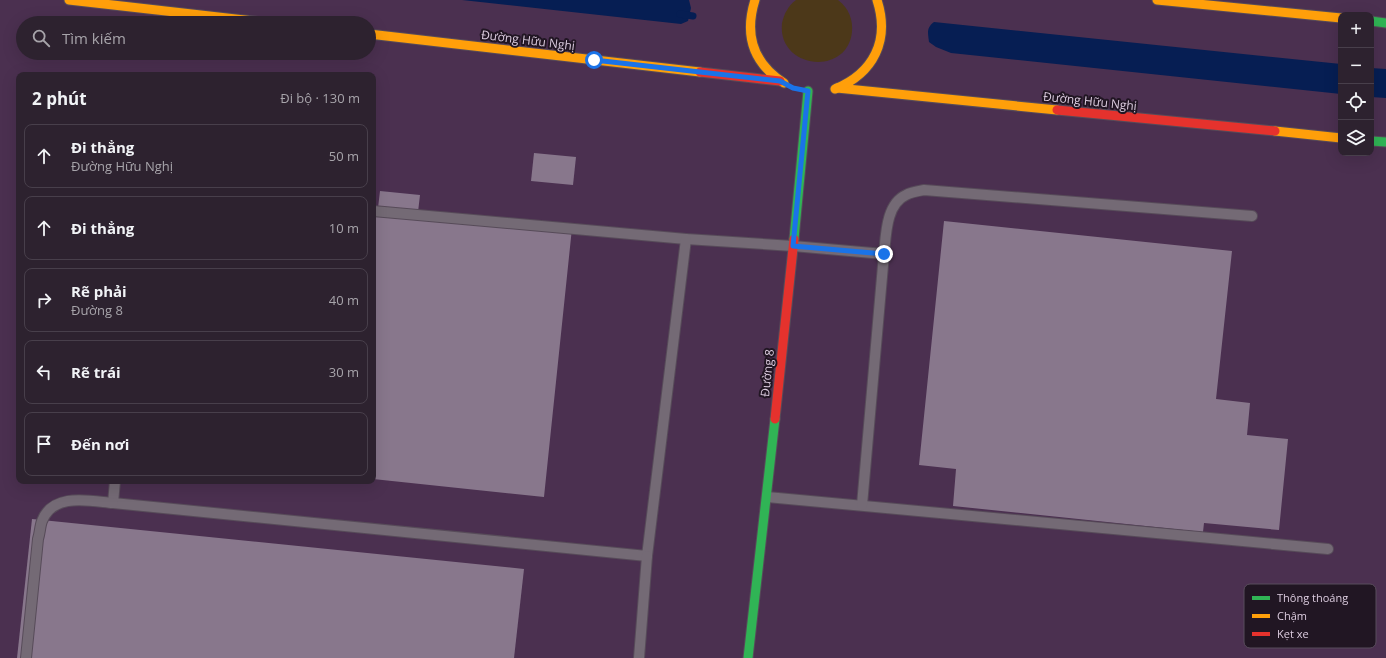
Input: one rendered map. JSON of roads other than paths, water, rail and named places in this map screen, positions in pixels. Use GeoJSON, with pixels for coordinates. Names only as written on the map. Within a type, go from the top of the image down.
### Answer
{"type":"FeatureCollection","features":[{"type":"Feature","properties":{"kind":"main road"},"geometry":{"type":"LineString","coordinates":[[69,0],[210,16]]}},
{"type":"Feature","properties":{"kind":"main road"},"geometry":{"type":"LineString","coordinates":[[755,0],[752,7],[750,35],[760,61],[769,72],[780,81],[808,90],[837,88],[851,82],[862,73],[872,61],[882,34],[882,19],[877,0]]}},
{"type":"Feature","properties":{"kind":"main road"},"geometry":{"type":"LineString","coordinates":[[1157,0],[1338,18]]}},
{"type":"Feature","properties":{"kind":"main road"},"geometry":{"type":"LineString","coordinates":[[1374,21],[1386,23]]}},
{"type":"Feature","properties":{"kind":"main road","name":"Đường Hữu Nghị"},"geometry":{"type":"LineString","coordinates":[[376,35],[780,81]]}},
{"type":"Feature","properties":{"kind":"main road","name":"Đường Hữu Nghị"},"geometry":{"type":"LineString","coordinates":[[837,88],[1338,138]]}},
{"type":"Feature","properties":{"kind":"main road","name":"Đường 8"},"geometry":{"type":"LineString","coordinates":[[748,658],[767,497],[808,90]]}},
{"type":"Feature","properties":{"kind":"main road"},"geometry":{"type":"LineString","coordinates":[[1374,141],[1386,142]]}},
{"type":"Feature","properties":{"kind":"lane"},"geometry":{"type":"LineString","coordinates":[[862,505],[888,223],[894,204],[905,195],[924,190],[1252,216]]}},
{"type":"Feature","properties":{"kind":"lane"},"geometry":{"type":"LineString","coordinates":[[376,211],[686,239],[884,254]]}},
{"type":"Feature","properties":{"kind":"lane"},"geometry":{"type":"LineString","coordinates":[[639,658],[647,556],[686,239]]}},
{"type":"Feature","properties":{"kind":"lane"},"geometry":{"type":"LineString","coordinates":[[113,503],[115,484]]}},
{"type":"Feature","properties":{"kind":"lane"},"geometry":{"type":"LineString","coordinates":[[767,497],[1328,549]]}},
{"type":"Feature","properties":{"kind":"lane"},"geometry":{"type":"LineString","coordinates":[[26,658],[38,539],[43,520],[49,510],[66,501],[113,503],[647,556]]}},
{"type":"Feature","properties":{"kind":"water"},"geometry":{"type":"Polygon","coordinates":[[[462,0],[689,0],[691,8],[688,21],[681,24],[462,0]]]}},
{"type":"Feature","properties":{"kind":"water"},"geometry":{"type":"Polygon","coordinates":[[[934,22],[1338,64],[1338,94],[951,53],[936,47],[929,42],[928,33],[931,24],[934,22]]]}},
{"type":"Feature","properties":{"kind":"water"},"geometry":{"type":"Polygon","coordinates":[[[1374,68],[1386,69],[1386,98],[1374,97],[1374,68]]]}},
{"type":"Feature","properties":{"kind":"waterway"},"geometry":{"type":"LineString","coordinates":[[680,14],[693,16]]}}]}
